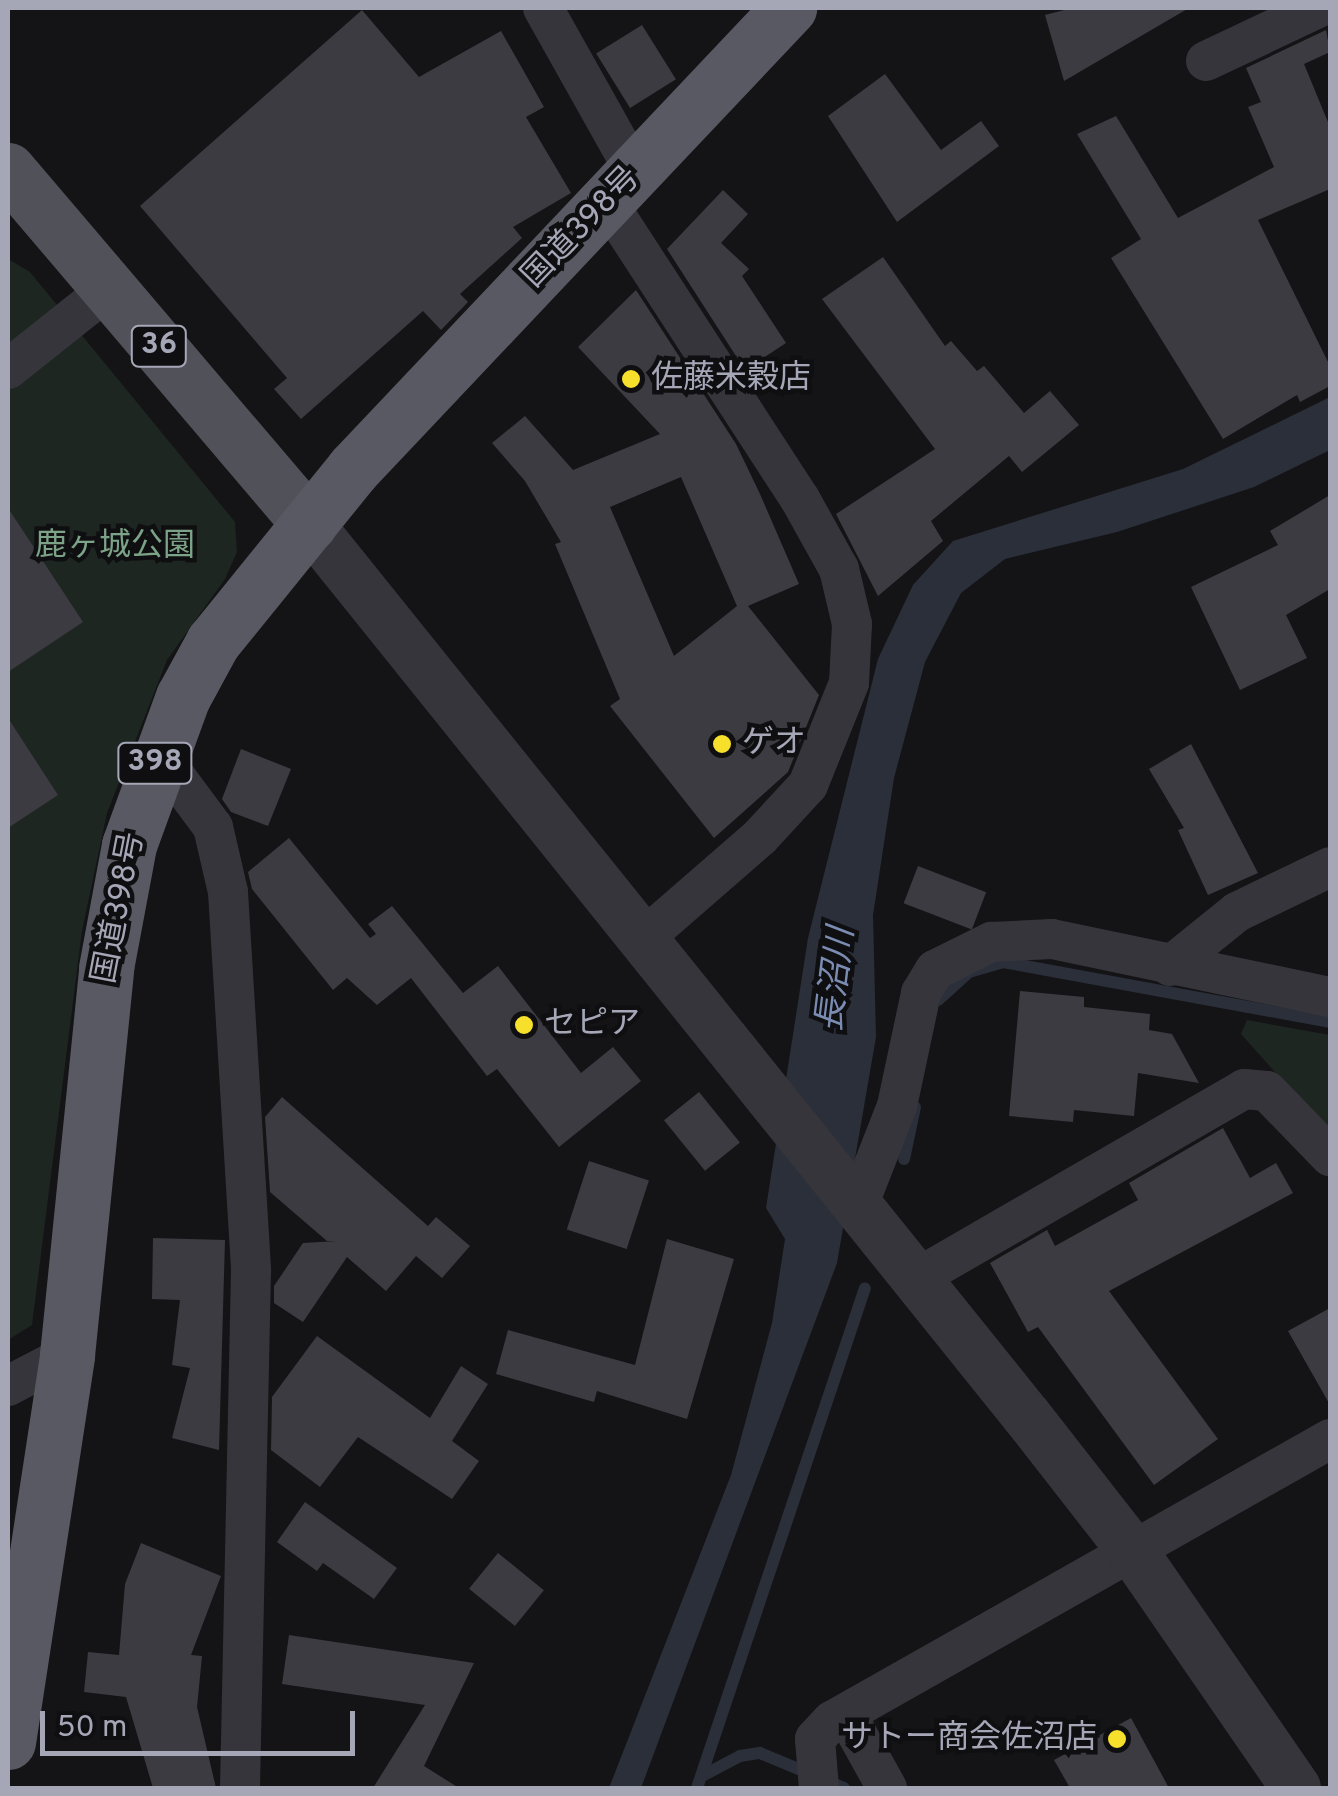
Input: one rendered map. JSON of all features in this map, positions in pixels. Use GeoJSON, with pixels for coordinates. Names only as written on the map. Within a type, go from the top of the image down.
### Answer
{"type":"FeatureCollection","features":[{"type":"Feature","properties":{"kind":"highway","name":"国道398号"},"geometry":{"type":"LineString","coordinates":[[8,1742],[66,1355],[106,968],[129,845],[158,753],[212,642],[308,524],[789,8]]}},
{"type":"Feature","properties":{"kind":"main road","name":"36"},"geometry":{"type":"LineString","coordinates":[[8,170],[308,524]]}},
{"type":"Feature","properties":{"kind":"street"},"geometry":{"type":"LineString","coordinates":[[543,8],[621,187],[838,570],[852,624],[849,684],[808,784],[760,837],[644,938]]}},
{"type":"Feature","properties":{"kind":"street"},"geometry":{"type":"LineString","coordinates":[[1206,61],[1318,8]]}},
{"type":"Feature","properties":{"kind":"street"},"geometry":{"type":"LineString","coordinates":[[8,370],[110,288]]}},
{"type":"Feature","properties":{"kind":"street"},"geometry":{"type":"LineString","coordinates":[[308,524],[858,1202],[1134,1553],[1296,1788]]}},
{"type":"Feature","properties":{"kind":"street"},"geometry":{"type":"LineString","coordinates":[[158,753],[212,826],[229,910],[251,1270],[240,1788]]}},
{"type":"Feature","properties":{"kind":"street"},"geometry":{"type":"LineString","coordinates":[[1170,966],[1237,912],[1330,868]]}},
{"type":"Feature","properties":{"kind":"street"},"geometry":{"type":"LineString","coordinates":[[858,1202],[897,1106],[921,992],[935,970],[992,942],[1052,938],[1330,997]]}},
{"type":"Feature","properties":{"kind":"street"},"geometry":{"type":"LineString","coordinates":[[917,1278],[1244,1089],[1267,1091],[1330,1156]]}},
{"type":"Feature","properties":{"kind":"street"},"geometry":{"type":"LineString","coordinates":[[8,1386],[66,1355]]}},
{"type":"Feature","properties":{"kind":"street"},"geometry":{"type":"LineString","coordinates":[[818,1788],[815,1739],[846,1714],[1330,1439]]}},
{"type":"Feature","properties":{"kind":"street"},"geometry":{"type":"LineString","coordinates":[[846,1714],[887,1788]]}},
{"type":"Feature","properties":{"kind":"green space","name":"鹿ヶ城公園"},"geometry":{"type":"Polygon","coordinates":[[[8,259],[30,272],[235,522],[237,552],[225,579],[167,660],[107,813],[82,931],[32,1325],[8,1340],[8,259]]]}},
{"type":"Feature","properties":{"kind":"green space"},"geometry":{"type":"Polygon","coordinates":[[[1247,1020],[1330,1035],[1330,1134],[1241,1034],[1247,1020]]]}},
{"type":"Feature","properties":{"kind":"water","name":"長沼川"},"geometry":{"type":"Polygon","coordinates":[[[1330,397],[1330,450],[1254,487],[1117,532],[1005,559],[961,593],[925,662],[894,778],[873,915],[876,1037],[837,1263],[641,1788],[609,1788],[731,1475],[772,1323],[785,1239],[766,1208],[808,938],[878,659],[913,585],[953,541],[1183,469],[1330,397]]]}},
{"type":"Feature","properties":{"kind":"building"},"geometry":{"type":"Polygon","coordinates":[[[1072,8],[1189,8],[1064,81],[1045,15],[1072,8]]]}},
{"type":"Feature","properties":{"kind":"building"},"geometry":{"type":"Polygon","coordinates":[[[362,10],[419,77],[501,31],[544,107],[526,117],[571,193],[513,227],[522,238],[460,294],[468,302],[441,330],[423,311],[301,419],[274,389],[287,378],[140,206],[362,10]]]}},
{"type":"Feature","properties":{"kind":"building"},"geometry":{"type":"Polygon","coordinates":[[[642,25],[676,79],[630,108],[596,54],[642,25]]]}},
{"type":"Feature","properties":{"kind":"building"},"geometry":{"type":"Polygon","coordinates":[[[1326,30],[1330,52],[1304,64],[1330,127],[1330,189],[1258,220],[1330,366],[1330,386],[1300,402],[1297,395],[1223,439],[1111,258],[1141,239],[1077,134],[1116,116],[1178,218],[1274,167],[1248,107],[1261,102],[1246,68],[1326,30]]]}},
{"type":"Feature","properties":{"kind":"building"},"geometry":{"type":"Polygon","coordinates":[[[885,74],[941,150],[981,121],[999,146],[897,222],[828,116],[885,74]]]}},
{"type":"Feature","properties":{"kind":"building"},"geometry":{"type":"Polygon","coordinates":[[[723,190],[748,214],[721,243],[749,269],[742,276],[786,343],[745,370],[667,249],[723,190]]]}},
{"type":"Feature","properties":{"kind":"building"},"geometry":{"type":"Polygon","coordinates":[[[883,257],[945,346],[951,341],[977,371],[984,366],[1024,413],[1050,391],[1079,425],[1022,472],[1009,456],[931,521],[943,541],[878,596],[836,514],[935,449],[822,299],[883,257]]]}},
{"type":"Feature","properties":{"kind":"building"},"geometry":{"type":"Polygon","coordinates":[[[636,290],[736,444],[799,584],[748,606],[819,695],[788,772],[714,838],[610,706],[620,699],[555,544],[561,542],[525,481],[492,443],[525,416],[573,470],[660,434],[578,347],[636,290]],[[681,477],[610,507],[674,656],[737,606],[681,477]]]}},
{"type":"Feature","properties":{"kind":"building"},"geometry":{"type":"Polygon","coordinates":[[[1330,495],[1330,589],[1286,615],[1307,658],[1240,690],[1191,587],[1278,545],[1270,531],[1330,495]]]}},
{"type":"Feature","properties":{"kind":"building"},"geometry":{"type":"Polygon","coordinates":[[[8,508],[83,622],[8,672],[8,508]]]}},
{"type":"Feature","properties":{"kind":"building"},"geometry":{"type":"Polygon","coordinates":[[[8,718],[58,795],[8,828],[8,718]]]}},
{"type":"Feature","properties":{"kind":"building"},"geometry":{"type":"Polygon","coordinates":[[[1191,744],[1258,873],[1208,895],[1178,830],[1184,828],[1149,769],[1191,744]]]}},
{"type":"Feature","properties":{"kind":"building"},"geometry":{"type":"Polygon","coordinates":[[[241,749],[291,769],[268,826],[231,812],[222,799],[241,749]]]}},
{"type":"Feature","properties":{"kind":"building"},"geometry":{"type":"Polygon","coordinates":[[[289,838],[370,938],[376,934],[368,924],[392,906],[463,993],[498,966],[581,1073],[613,1047],[641,1081],[559,1147],[497,1069],[487,1076],[411,978],[377,1005],[347,978],[333,990],[252,889],[248,872],[289,838]]]}},
{"type":"Feature","properties":{"kind":"building"},"geometry":{"type":"Polygon","coordinates":[[[918,866],[986,892],[972,930],[904,903],[918,866]]]}},
{"type":"Feature","properties":{"kind":"building"},"geometry":{"type":"Polygon","coordinates":[[[1020,991],[1084,997],[1084,1007],[1150,1014],[1149,1030],[1172,1034],[1199,1083],[1138,1073],[1134,1116],[1074,1110],[1073,1122],[1009,1116],[1020,991]]]}},
{"type":"Feature","properties":{"kind":"building"},"geometry":{"type":"Polygon","coordinates":[[[699,1092],[740,1143],[705,1171],[664,1120],[699,1092]]]}},
{"type":"Feature","properties":{"kind":"building"},"geometry":{"type":"Polygon","coordinates":[[[282,1097],[428,1226],[436,1217],[470,1246],[442,1278],[416,1256],[386,1291],[347,1257],[303,1322],[274,1303],[274,1286],[303,1243],[337,1241],[327,1241],[270,1192],[265,1117],[282,1097]]]}},
{"type":"Feature","properties":{"kind":"building"},"geometry":{"type":"Polygon","coordinates":[[[1223,1128],[1250,1178],[1276,1163],[1293,1193],[1109,1291],[1218,1439],[1154,1485],[1038,1327],[1028,1332],[990,1263],[1047,1230],[1055,1246],[1138,1200],[1129,1183],[1223,1128]]]}},
{"type":"Feature","properties":{"kind":"building"},"geometry":{"type":"Polygon","coordinates":[[[589,1161],[649,1180],[627,1249],[567,1229],[589,1161]]]}},
{"type":"Feature","properties":{"kind":"building"},"geometry":{"type":"Polygon","coordinates":[[[153,1238],[225,1240],[219,1450],[172,1438],[190,1368],[172,1365],[180,1300],[152,1299],[153,1238]]]}},
{"type":"Feature","properties":{"kind":"building"},"geometry":{"type":"Polygon","coordinates":[[[667,1239],[734,1259],[687,1419],[597,1391],[594,1402],[496,1374],[508,1330],[635,1365],[667,1239]]]}},
{"type":"Feature","properties":{"kind":"building"},"geometry":{"type":"Polygon","coordinates":[[[1330,1308],[1330,1405],[1288,1331],[1330,1308]]]}},
{"type":"Feature","properties":{"kind":"building"},"geometry":{"type":"Polygon","coordinates":[[[317,1336],[430,1418],[461,1366],[488,1384],[452,1441],[479,1461],[452,1499],[358,1437],[320,1487],[271,1450],[272,1397],[317,1336]]]}},
{"type":"Feature","properties":{"kind":"building"},"geometry":{"type":"Polygon","coordinates":[[[305,1502],[397,1568],[374,1599],[323,1563],[317,1571],[277,1542],[305,1502]]]}},
{"type":"Feature","properties":{"kind":"building"},"geometry":{"type":"Polygon","coordinates":[[[141,1543],[221,1576],[191,1655],[202,1656],[197,1707],[216,1788],[153,1788],[126,1697],[84,1692],[88,1652],[119,1655],[125,1584],[141,1543]]]}},
{"type":"Feature","properties":{"kind":"building"},"geometry":{"type":"Polygon","coordinates":[[[498,1553],[544,1590],[515,1626],[469,1589],[498,1553]]]}},
{"type":"Feature","properties":{"kind":"building"},"geometry":{"type":"Polygon","coordinates":[[[289,1635],[474,1663],[424,1766],[459,1788],[373,1788],[425,1705],[282,1684],[289,1635]]]}},
{"type":"Feature","properties":{"kind":"building","name":"サトー商会佐沼店"},"geometry":{"type":"Polygon","coordinates":[[[1131,1718],[1169,1788],[1070,1788],[1054,1760],[1131,1718]]]}},
{"type":"Feature","properties":{"kind":"waterway"},"geometry":{"type":"LineString","coordinates":[[938,1000],[969,972],[1003,962],[1330,1022]]}},
{"type":"Feature","properties":{"kind":"waterway"},"geometry":{"type":"LineString","coordinates":[[904,1159],[915,1107]]}},
{"type":"Feature","properties":{"kind":"waterway"},"geometry":{"type":"LineString","coordinates":[[697,1788],[865,1288]]}},
{"type":"Feature","properties":{"kind":"waterway"},"geometry":{"type":"LineString","coordinates":[[702,1776],[740,1756],[760,1753],[844,1788]]}},
{"type":"Feature","properties":{"kind":"place","name":"佐藤米穀店"},"geometry":{"type":"Point","coordinates":[631,379]}},
{"type":"Feature","properties":{"kind":"place","name":"ゲオ"},"geometry":{"type":"Point","coordinates":[722,744]}},
{"type":"Feature","properties":{"kind":"place","name":"セピア"},"geometry":{"type":"Point","coordinates":[524,1025]}},
{"type":"Feature","properties":{"kind":"place","name":"サトー商会佐沼店"},"geometry":{"type":"Point","coordinates":[1117,1739]}}]}
